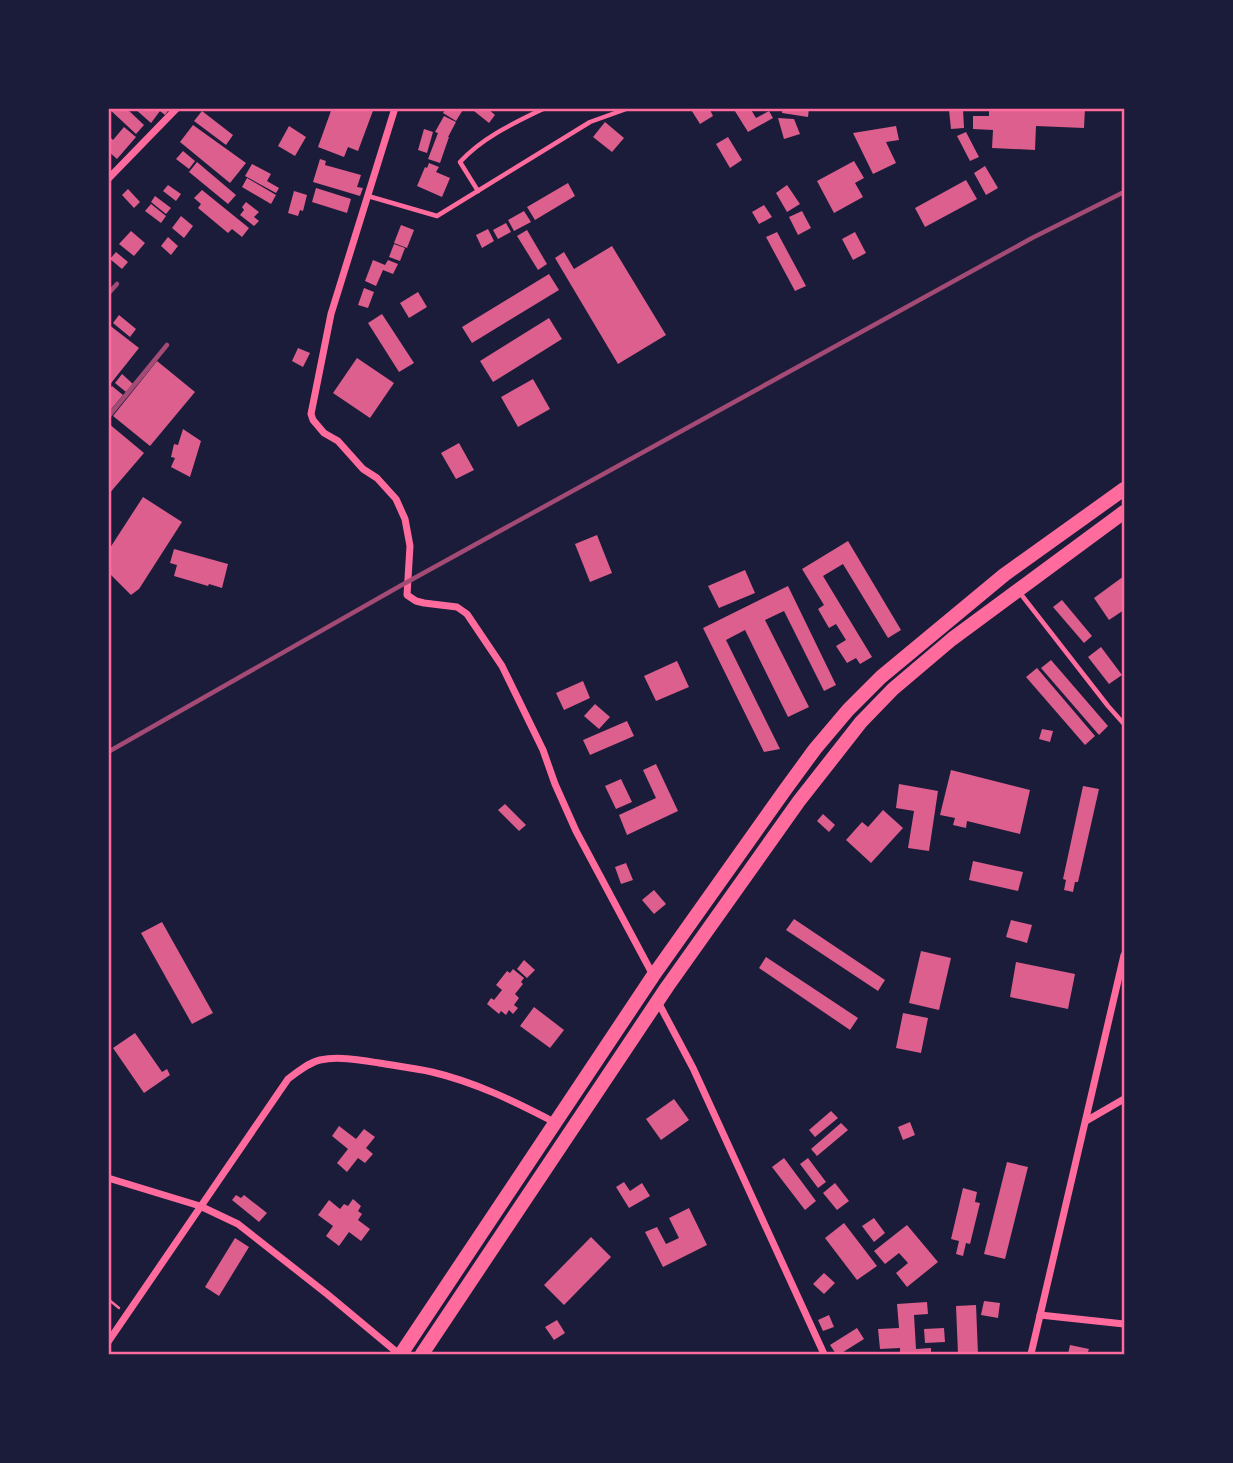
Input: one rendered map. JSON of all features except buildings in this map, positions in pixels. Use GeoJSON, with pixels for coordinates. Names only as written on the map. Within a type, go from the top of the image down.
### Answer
{"type":"FeatureCollection","features":[{"type":"Feature","properties":{"kind":"main road"},"geometry":{"type":"LineString","coordinates":[[400,1354],[653,976],[793,780],[848,710],[881,677],[940,626],[1004,575],[1125,489]]}},
{"type":"Feature","properties":{"kind":"main road"},"geometry":{"type":"LineString","coordinates":[[422,1354],[658,1002],[799,801],[861,722],[893,689],[952,639],[1125,512]]}},
{"type":"Feature","properties":{"kind":"street"},"geometry":{"type":"LineString","coordinates":[[108,179],[177,108]]}},
{"type":"Feature","properties":{"kind":"street"},"geometry":{"type":"LineString","coordinates":[[395,108],[331,314],[311,414],[324,433],[338,441],[363,469],[377,478],[396,499],[405,519],[410,546],[407,595],[424,603],[457,607],[467,614],[502,666],[543,750],[576,831],[653,976]]}},
{"type":"Feature","properties":{"kind":"street"},"geometry":{"type":"LineString","coordinates":[[1031,1354],[1125,955]]}},
{"type":"Feature","properties":{"kind":"street"},"geometry":{"type":"LineString","coordinates":[[658,1002],[693,1068],[824,1354]]}},
{"type":"Feature","properties":{"kind":"street"},"geometry":{"type":"LineString","coordinates":[[108,1342],[288,1079],[304,1067],[319,1060],[336,1058],[433,1072],[515,1101],[556,1123]]}},
{"type":"Feature","properties":{"kind":"street"},"geometry":{"type":"LineString","coordinates":[[1086,1121],[1125,1099]]}},
{"type":"Feature","properties":{"kind":"street"},"geometry":{"type":"LineString","coordinates":[[108,1178],[200,1206],[238,1224],[400,1354]]}},
{"type":"Feature","properties":{"kind":"street"},"geometry":{"type":"LineString","coordinates":[[1040,1315],[1125,1324]]}},
{"type":"Feature","properties":{"kind":"lane"},"geometry":{"type":"LineString","coordinates":[[478,191],[460,162],[471,150],[507,126],[545,108]]}},
{"type":"Feature","properties":{"kind":"lane"},"geometry":{"type":"LineString","coordinates":[[367,196],[437,216],[590,122],[629,108]]}},
{"type":"Feature","properties":{"kind":"lane"},"geometry":{"type":"LineString","coordinates":[[1018,590],[1125,724]]}},
{"type":"Feature","properties":{"kind":"railway"},"geometry":{"type":"LineString","coordinates":[[108,752],[400,586],[1032,238],[1124,192]]}},
{"type":"Feature","properties":{"kind":"railway"},"geometry":{"type":"LineString","coordinates":[[108,294],[117,284]]}},
{"type":"Feature","properties":{"kind":"railway"},"geometry":{"type":"LineString","coordinates":[[108,417],[167,345]]}}]}
